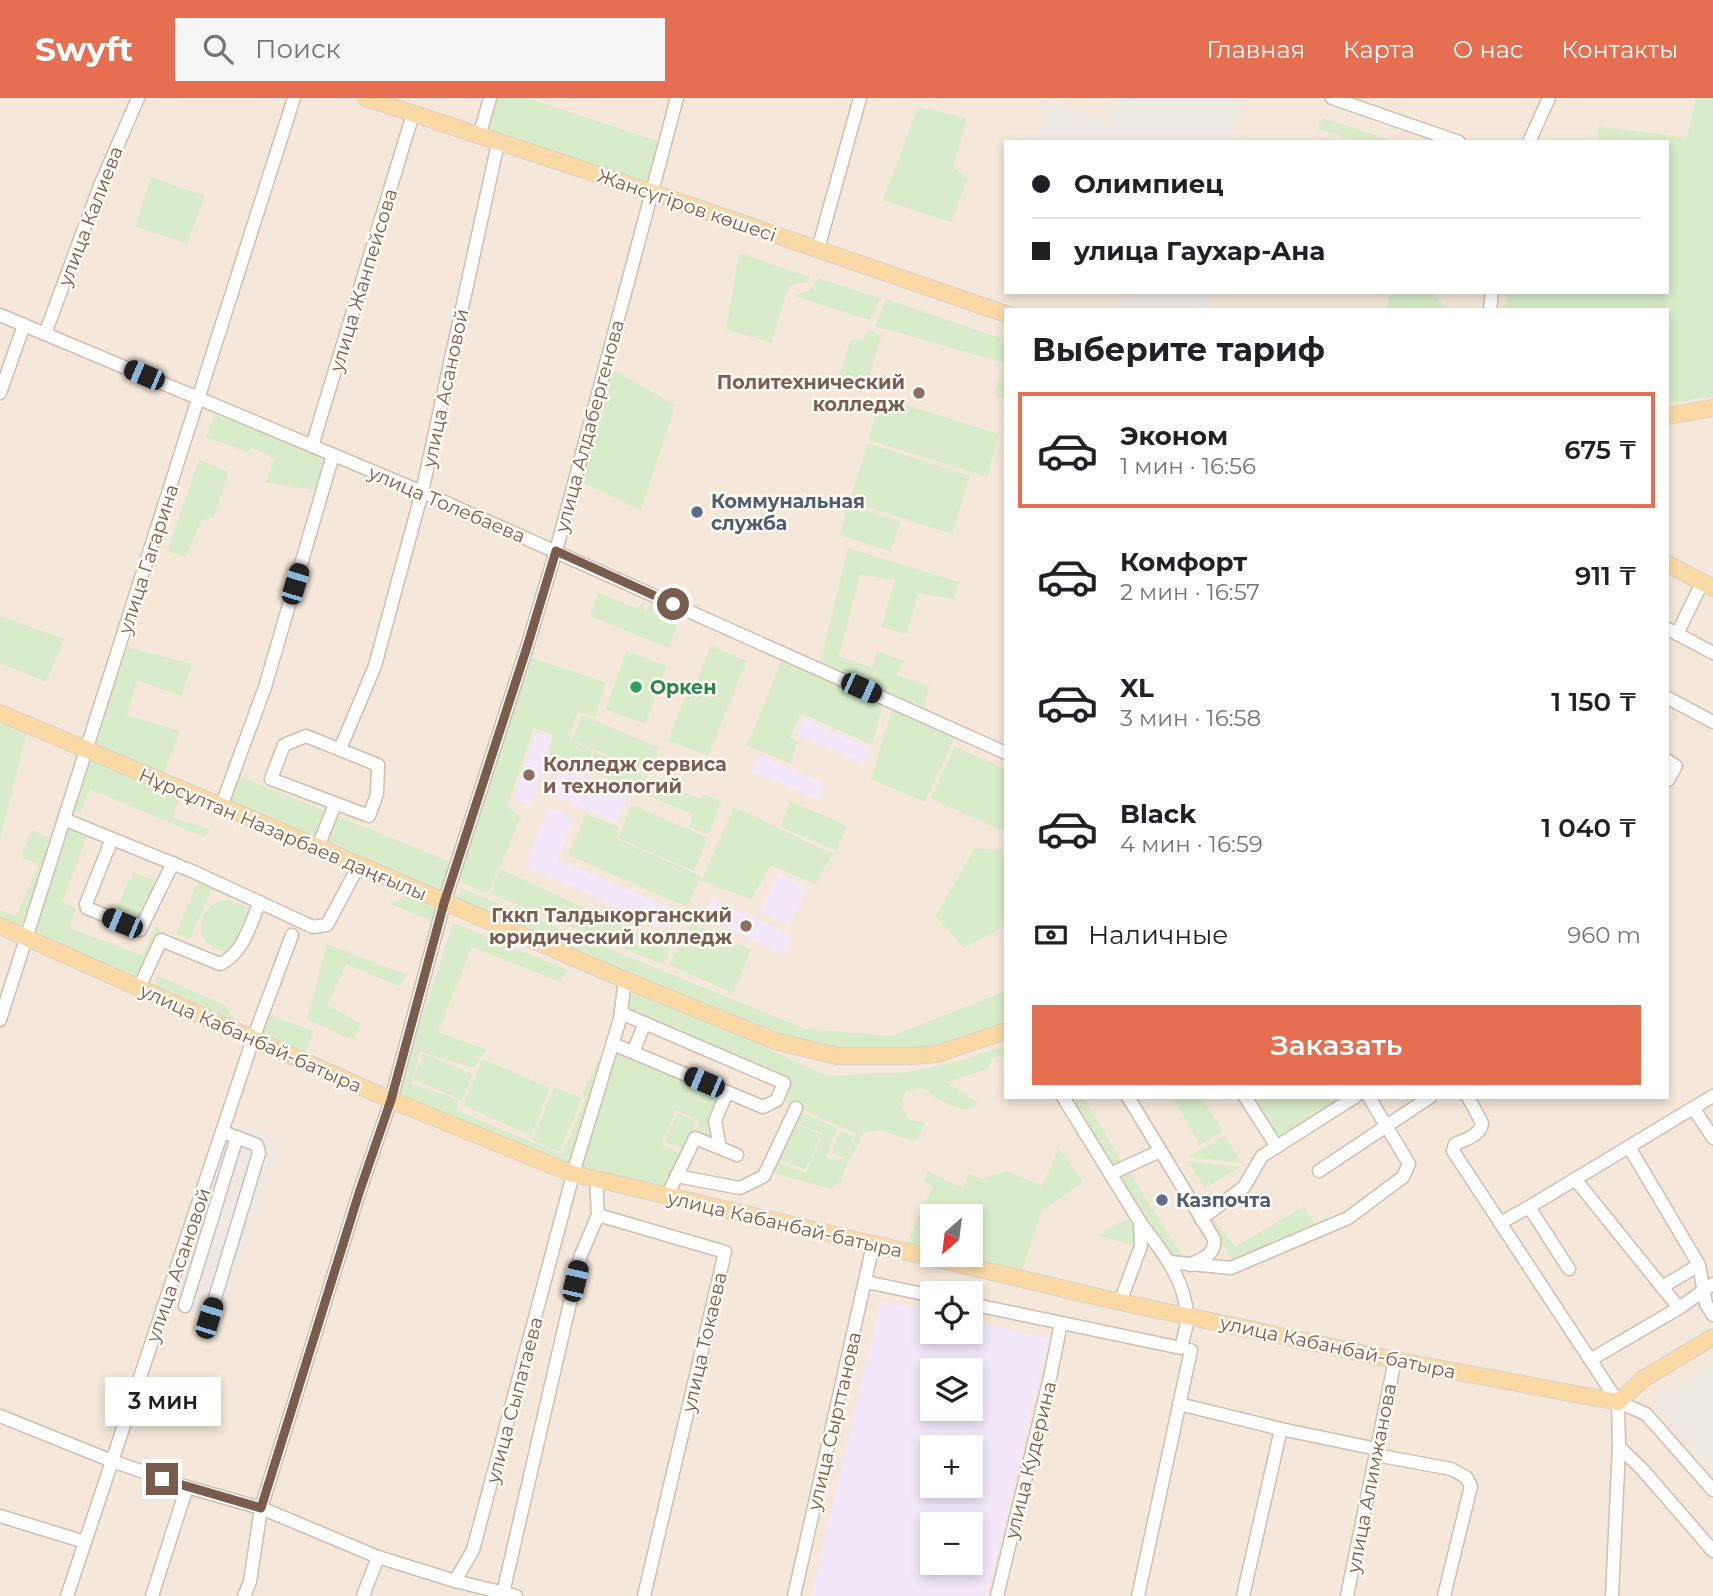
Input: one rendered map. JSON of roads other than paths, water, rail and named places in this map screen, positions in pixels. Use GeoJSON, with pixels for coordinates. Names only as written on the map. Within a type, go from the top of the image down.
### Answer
{"type":"FeatureCollection","features":[{"type":"Feature","properties":{"kind":"main road","name":"Жансүгіров көшесі"},"geometry":{"type":"LineString","coordinates":[[366,98],[1004,313]]}},
{"type":"Feature","properties":{"kind":"main road"},"geometry":{"type":"LineString","coordinates":[[1669,416],[1713,408]]}},
{"type":"Feature","properties":{"kind":"main road"},"geometry":{"type":"LineString","coordinates":[[1669,565],[1708,585]]}},
{"type":"Feature","properties":{"kind":"main road","name":"Нұрсұлтан Назарбаев даңғылы"},"geometry":{"type":"LineString","coordinates":[[0,713],[625,980],[775,1041],[836,1056],[887,1057],[937,1054],[1004,1032]]}},
{"type":"Feature","properties":{"kind":"main road","name":"улица Кабанбай-батыра"},"geometry":{"type":"LineString","coordinates":[[0,926],[391,1100],[573,1174],[1120,1302],[1395,1360],[1618,1402]]}},
{"type":"Feature","properties":{"kind":"main road"},"geometry":{"type":"LineString","coordinates":[[1618,1402],[1643,1379],[1713,1337]]}},
{"type":"Feature","properties":{"kind":"street","name":"улица Калиева"},"geometry":{"type":"LineString","coordinates":[[45,334],[99,188],[138,98]]}},
{"type":"Feature","properties":{"kind":"street","name":"улица Гагарина"},"geometry":{"type":"LineString","coordinates":[[0,1020],[66,820],[294,98]]}},
{"type":"Feature","properties":{"kind":"street"},"geometry":{"type":"LineString","coordinates":[[479,136],[490,98]]}},
{"type":"Feature","properties":{"kind":"street","name":"улица Алдабергенова"},"geometry":{"type":"LineString","coordinates":[[244,1596],[250,1581],[261,1508],[355,1206],[391,1100],[444,903],[556,551],[677,98]]}},
{"type":"Feature","properties":{"kind":"street"},"geometry":{"type":"LineString","coordinates":[[818,249],[860,98]]}},
{"type":"Feature","properties":{"kind":"street"},"geometry":{"type":"LineString","coordinates":[[1530,140],[1549,98]]}},
{"type":"Feature","properties":{"kind":"street"},"geometry":{"type":"LineString","coordinates":[[1339,99],[1453,140]]}},
{"type":"Feature","properties":{"kind":"street","name":"улица Жанпейсова"},"geometry":{"type":"LineString","coordinates":[[312,446],[413,114]]}},
{"type":"Feature","properties":{"kind":"street","name":"улица Асановой"},"geometry":{"type":"LineString","coordinates":[[340,749],[375,666],[422,492],[498,143]]}},
{"type":"Feature","properties":{"kind":"street","name":"улица Толебаева"},"geometry":{"type":"LineString","coordinates":[[0,315],[422,492],[1004,752]]}},
{"type":"Feature","properties":{"kind":"street"},"geometry":{"type":"LineString","coordinates":[[0,393],[24,325]]}},
{"type":"Feature","properties":{"kind":"street"},"geometry":{"type":"LineString","coordinates":[[221,807],[265,687],[333,455]]}},
{"type":"Feature","properties":{"kind":"street"},"geometry":{"type":"LineString","coordinates":[[1708,585],[1673,631],[1713,653]]}},
{"type":"Feature","properties":{"kind":"street"},"geometry":{"type":"LineString","coordinates":[[1669,699],[1713,722]]}},
{"type":"Feature","properties":{"kind":"street"},"geometry":{"type":"LineString","coordinates":[[306,736],[378,765],[377,794],[369,816],[335,804],[271,779],[284,745],[306,736]]}},
{"type":"Feature","properties":{"kind":"street"},"geometry":{"type":"LineString","coordinates":[[1669,762],[1676,766],[1669,778]]}},
{"type":"Feature","properties":{"kind":"street"},"geometry":{"type":"LineString","coordinates":[[318,847],[335,804]]}},
{"type":"Feature","properties":{"kind":"street"},"geometry":{"type":"LineString","coordinates":[[66,820],[173,863],[313,928],[327,925],[359,865]]}},
{"type":"Feature","properties":{"kind":"street"},"geometry":{"type":"LineString","coordinates":[[112,839],[86,904],[87,908],[160,940],[220,964],[238,951],[260,902]]}},
{"type":"Feature","properties":{"kind":"street"},"geometry":{"type":"LineString","coordinates":[[140,930],[173,863]]}},
{"type":"Feature","properties":{"kind":"street","name":"улица Асановой"},"geometry":{"type":"LineString","coordinates":[[67,1596],[253,1039],[292,935]]}},
{"type":"Feature","properties":{"kind":"street"},"geometry":{"type":"LineString","coordinates":[[139,988],[160,940]]}},
{"type":"Feature","properties":{"kind":"street","name":"улица Сыпатаева"},"geometry":{"type":"LineString","coordinates":[[455,1581],[473,1550],[573,1174],[613,1044],[621,1013],[625,980]]}},
{"type":"Feature","properties":{"kind":"street"},"geometry":{"type":"LineString","coordinates":[[613,1044],[763,1107],[777,1100],[784,1083],[621,1013]]}},
{"type":"Feature","properties":{"kind":"street"},"geometry":{"type":"LineString","coordinates":[[633,1052],[645,1023]]}},
{"type":"Feature","properties":{"kind":"street"},"geometry":{"type":"LineString","coordinates":[[720,1148],[715,1121],[727,1092]]}},
{"type":"Feature","properties":{"kind":"street"},"geometry":{"type":"LineString","coordinates":[[1500,1223],[1713,1096]]}},
{"type":"Feature","properties":{"kind":"street"},"geometry":{"type":"LineString","coordinates":[[983,1307],[1181,1348],[1187,1316],[1170,1262],[1140,1222],[1064,1099]]}},
{"type":"Feature","properties":{"kind":"street"},"geometry":{"type":"LineString","coordinates":[[1129,1099],[1214,1239],[1215,1247],[1212,1252],[1189,1265]]}},
{"type":"Feature","properties":{"kind":"street"},"geometry":{"type":"LineString","coordinates":[[1246,1099],[1277,1147]]}},
{"type":"Feature","properties":{"kind":"street"},"geometry":{"type":"LineString","coordinates":[[1201,1219],[1244,1187],[1262,1156],[1353,1099]]}},
{"type":"Feature","properties":{"kind":"street"},"geometry":{"type":"LineString","coordinates":[[1170,1262],[1231,1268],[1348,1218],[1404,1177],[1409,1164],[1370,1099]]}},
{"type":"Feature","properties":{"kind":"street"},"geometry":{"type":"LineString","coordinates":[[1319,1171],[1427,1099]]}},
{"type":"Feature","properties":{"kind":"street"},"geometry":{"type":"LineString","coordinates":[[1472,1100],[1482,1128],[1478,1134],[1455,1144],[1453,1151],[1618,1402],[1619,1447],[1612,1596]]}},
{"type":"Feature","properties":{"kind":"street"},"geometry":{"type":"LineString","coordinates":[[676,1176],[740,1188],[764,1176],[796,1108]]}},
{"type":"Feature","properties":{"kind":"street"},"geometry":{"type":"LineString","coordinates":[[1693,1109],[1713,1138]]}},
{"type":"Feature","properties":{"kind":"street"},"geometry":{"type":"LineString","coordinates":[[209,1318],[260,1153],[257,1145],[223,1132]]}},
{"type":"Feature","properties":{"kind":"street"},"geometry":{"type":"LineString","coordinates":[[185,1306],[237,1137]]}},
{"type":"Feature","properties":{"kind":"street"},"geometry":{"type":"LineString","coordinates":[[667,1196],[695,1138],[737,1156]]}},
{"type":"Feature","properties":{"kind":"street"},"geometry":{"type":"LineString","coordinates":[[1629,1147],[1699,1265],[1708,1288],[1706,1304],[1713,1315]]}},
{"type":"Feature","properties":{"kind":"street"},"geometry":{"type":"LineString","coordinates":[[1110,1174],[1160,1151]]}},
{"type":"Feature","properties":{"kind":"street"},"geometry":{"type":"LineString","coordinates":[[503,1593],[581,1255],[598,1215],[596,1179]]}},
{"type":"Feature","properties":{"kind":"street"},"geometry":{"type":"LineString","coordinates":[[1575,1179],[1679,1308]]}},
{"type":"Feature","properties":{"kind":"street"},"geometry":{"type":"LineString","coordinates":[[1529,1207],[1569,1269]]}},
{"type":"Feature","properties":{"kind":"street","name":"улица Токаева"},"geometry":{"type":"LineString","coordinates":[[598,1215],[725,1252],[643,1596]]}},
{"type":"Feature","properties":{"kind":"street"},"geometry":{"type":"LineString","coordinates":[[1120,1302],[1141,1246],[1140,1222]]}},
{"type":"Feature","properties":{"kind":"street","name":"улица Сырттанова"},"geometry":{"type":"LineString","coordinates":[[794,1596],[873,1245]]}},
{"type":"Feature","properties":{"kind":"street"},"geometry":{"type":"LineString","coordinates":[[1662,1287],[1699,1265]]}},
{"type":"Feature","properties":{"kind":"street"},"geometry":{"type":"LineString","coordinates":[[866,1282],[920,1293]]}},
{"type":"Feature","properties":{"kind":"street"},"geometry":{"type":"LineString","coordinates":[[1590,1360],[1708,1288]]}},
{"type":"Feature","properties":{"kind":"street","name":"улица Кудерина"},"geometry":{"type":"LineString","coordinates":[[997,1596],[1061,1323]]}},
{"type":"Feature","properties":{"kind":"street"},"geometry":{"type":"LineString","coordinates":[[1139,1596],[1191,1350]]}},
{"type":"Feature","properties":{"kind":"street","name":"улица Алимжанова"},"geometry":{"type":"LineString","coordinates":[[1347,1596],[1395,1360]]}},
{"type":"Feature","properties":{"kind":"street"},"geometry":{"type":"LineString","coordinates":[[1618,1402],[1646,1414],[1713,1490]]}},
{"type":"Feature","properties":{"kind":"street"},"geometry":{"type":"LineString","coordinates":[[1179,1404],[1451,1469],[1466,1476],[1471,1486],[1444,1596]]}},
{"type":"Feature","properties":{"kind":"street"},"geometry":{"type":"LineString","coordinates":[[0,1416],[111,1461],[261,1508],[379,1557],[455,1581],[473,1591],[516,1596]]}},
{"type":"Feature","properties":{"kind":"street"},"geometry":{"type":"LineString","coordinates":[[1243,1596],[1281,1429]]}},
{"type":"Feature","properties":{"kind":"street"},"geometry":{"type":"LineString","coordinates":[[1619,1447],[1642,1469],[1713,1551]]}},
{"type":"Feature","properties":{"kind":"street"},"geometry":{"type":"LineString","coordinates":[[152,1596],[187,1487]]}},
{"type":"Feature","properties":{"kind":"street"},"geometry":{"type":"LineString","coordinates":[[0,1516],[85,1542]]}},
{"type":"Feature","properties":{"kind":"street"},"geometry":{"type":"LineString","coordinates":[[363,1596],[379,1557]]}},
{"type":"Feature","properties":{"kind":"place","name":"Политехнический колледж"},"geometry":{"type":"Point","coordinates":[919,393]}},
{"type":"Feature","properties":{"kind":"place","name":"Коммунальная служба"},"geometry":{"type":"Point","coordinates":[697,512]}},
{"type":"Feature","properties":{"kind":"place","name":"Оркен"},"geometry":{"type":"Point","coordinates":[636,687]}},
{"type":"Feature","properties":{"kind":"place","name":"Колледж сервиса и технологий"},"geometry":{"type":"Point","coordinates":[529,775]}},
{"type":"Feature","properties":{"kind":"place","name":"Гккп Талдыкорганский юридический колледж"},"geometry":{"type":"Point","coordinates":[746,926]}},
{"type":"Feature","properties":{"kind":"place","name":"Казпочта"},"geometry":{"type":"Point","coordinates":[1162,1200]}}]}
